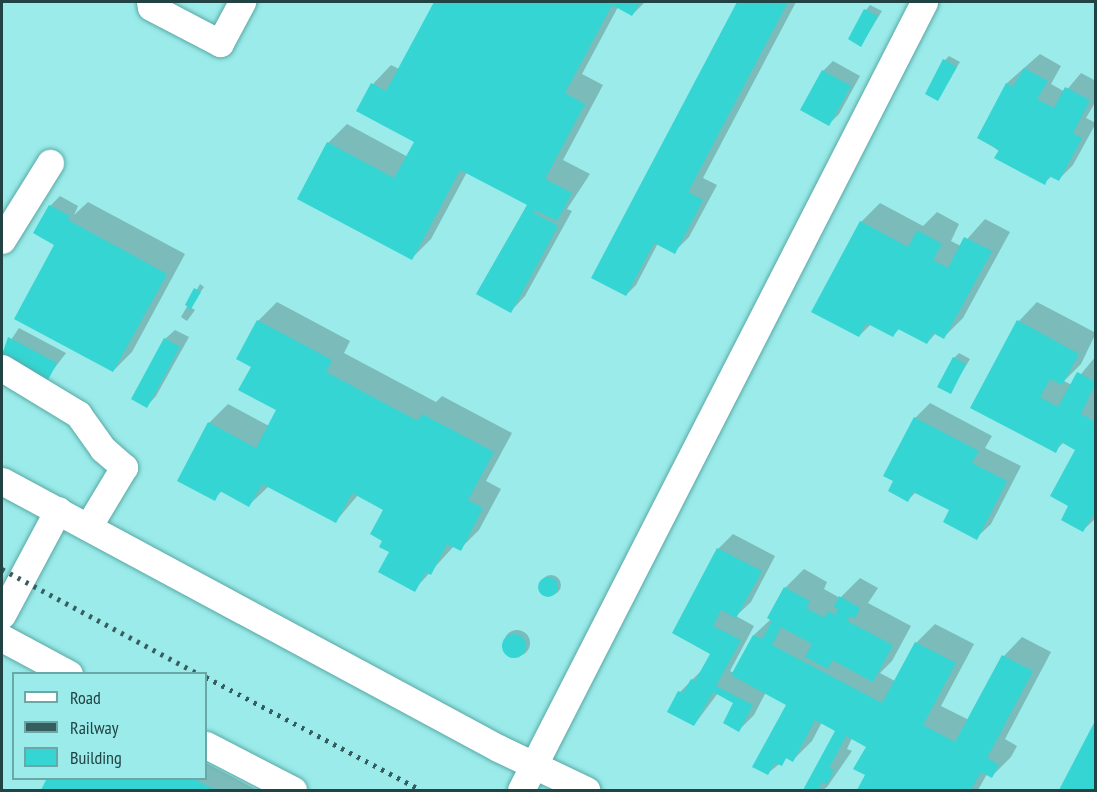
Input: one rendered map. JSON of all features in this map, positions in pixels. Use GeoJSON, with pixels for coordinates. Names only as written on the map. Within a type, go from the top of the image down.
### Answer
{"type":"FeatureCollection","features":[{"type":"Feature","properties":{"kind":"lane"},"geometry":{"type":"LineString","coordinates":[[150,2],[151,7],[220,43],[242,2]]}},
{"type":"Feature","properties":{"kind":"lane"},"geometry":{"type":"LineString","coordinates":[[521,790],[924,2]]}},
{"type":"Feature","properties":{"kind":"lane"},"geometry":{"type":"LineString","coordinates":[[2,240],[50,163]]}},
{"type":"Feature","properties":{"kind":"lane"},"geometry":{"type":"LineString","coordinates":[[2,368],[78,414],[103,448],[124,467],[88,527]]}},
{"type":"Feature","properties":{"kind":"lane"},"geometry":{"type":"LineString","coordinates":[[2,481],[534,766],[586,790]]}},
{"type":"Feature","properties":{"kind":"lane"},"geometry":{"type":"LineString","coordinates":[[2,615],[58,510]]}},
{"type":"Feature","properties":{"kind":"lane"},"geometry":{"type":"LineString","coordinates":[[2,638],[65,672]]}},
{"type":"Feature","properties":{"kind":"lane"},"geometry":{"type":"LineString","coordinates":[[207,746],[293,790]]}},
{"type":"Feature","properties":{"kind":"building"},"geometry":{"type":"Polygon","coordinates":[[[434,2],[640,2],[632,16],[612,5],[565,93],[585,104],[545,179],[572,193],[557,221],[535,210],[534,213],[558,226],[511,313],[476,294],[527,205],[460,170],[412,260],[297,199],[327,142],[394,178],[414,142],[356,111],[371,83],[386,91],[434,2]]]}},
{"type":"Feature","properties":{"kind":"building"},"geometry":{"type":"Polygon","coordinates":[[[737,2],[788,2],[688,192],[703,200],[675,254],[654,243],[626,296],[591,278],[737,2]]]}},
{"type":"Feature","properties":{"kind":"building"},"geometry":{"type":"Polygon","coordinates":[[[864,9],[878,16],[861,47],[848,39],[864,9]]]}},
{"type":"Feature","properties":{"kind":"building"},"geometry":{"type":"Polygon","coordinates":[[[943,59],[957,67],[938,101],[925,94],[943,59]]]}},
{"type":"Feature","properties":{"kind":"building"},"geometry":{"type":"Polygon","coordinates":[[[1024,68],[1048,81],[1037,99],[1054,108],[1065,87],[1090,100],[1073,133],[1082,138],[1059,181],[1049,176],[1045,185],[994,158],[999,150],[977,138],[1006,83],[1013,87],[1024,68]]]}},
{"type":"Feature","properties":{"kind":"building"},"geometry":{"type":"Polygon","coordinates":[[[822,70],[851,86],[829,126],[800,110],[822,70]]]}},
{"type":"Feature","properties":{"kind":"building"},"geometry":{"type":"Polygon","coordinates":[[[49,205],[70,216],[68,220],[167,274],[113,372],[14,319],[54,245],[33,233],[49,205]]]}},
{"type":"Feature","properties":{"kind":"building"},"geometry":{"type":"Polygon","coordinates":[[[860,221],[908,247],[917,230],[942,244],[933,260],[948,268],[964,237],[992,251],[944,339],[933,333],[927,344],[898,329],[893,337],[866,323],[859,337],[811,312],[860,221]]]}},
{"type":"Feature","properties":{"kind":"building"},"geometry":{"type":"Polygon","coordinates":[[[194,288],[201,292],[191,309],[185,305],[194,288]]]}},
{"type":"Feature","properties":{"kind":"building"},"geometry":{"type":"Polygon","coordinates":[[[257,320],[332,360],[326,372],[418,421],[422,414],[494,452],[468,500],[483,508],[461,551],[447,544],[431,575],[426,572],[415,592],[378,572],[389,552],[379,547],[382,541],[370,534],[383,510],[352,493],[336,523],[262,484],[249,507],[220,491],[215,501],[177,481],[208,422],[256,448],[276,410],[238,390],[251,367],[236,359],[257,320]]]}},
{"type":"Feature","properties":{"kind":"building"},"geometry":{"type":"Polygon","coordinates":[[[1017,320],[1079,354],[1062,385],[1050,379],[1040,397],[1058,407],[1077,372],[1096,382],[1081,414],[1094,421],[1096,417],[1096,510],[1083,532],[1061,520],[1068,506],[1050,496],[1075,450],[1061,442],[1056,453],[970,408],[1017,320]]]}},
{"type":"Feature","properties":{"kind":"building"},"geometry":{"type":"Polygon","coordinates":[[[8,337],[57,363],[48,380],[2,355],[8,337]]]}},
{"type":"Feature","properties":{"kind":"building"},"geometry":{"type":"Polygon","coordinates":[[[164,338],[180,347],[147,408],[131,399],[164,338]]]}},
{"type":"Feature","properties":{"kind":"building"},"geometry":{"type":"Polygon","coordinates":[[[953,357],[966,364],[951,394],[937,387],[953,357]]]}},
{"type":"Feature","properties":{"kind":"building"},"geometry":{"type":"Polygon","coordinates":[[[914,417],[979,451],[972,463],[1007,481],[977,540],[943,522],[949,510],[913,492],[908,502],[888,491],[893,481],[883,476],[914,417]]]}},
{"type":"Feature","properties":{"kind":"building"},"geometry":{"type":"Polygon","coordinates":[[[717,548],[762,571],[736,618],[721,610],[713,626],[741,640],[716,686],[753,705],[739,732],[723,723],[733,703],[713,692],[694,726],[667,712],[678,691],[683,693],[691,679],[695,681],[710,654],[672,633],[717,548]]]}},
{"type":"Feature","properties":{"kind":"building"},"geometry":{"type":"Polygon","coordinates":[[[548,577],[555,580],[558,587],[555,594],[548,597],[541,594],[538,587],[541,580],[548,577]]]}},
{"type":"Feature","properties":{"kind":"building"},"geometry":{"type":"Polygon","coordinates":[[[784,587],[810,601],[806,608],[825,618],[828,611],[835,615],[838,609],[834,607],[839,596],[860,608],[855,618],[850,616],[847,621],[893,645],[873,682],[832,660],[828,669],[805,657],[812,644],[781,627],[772,645],[882,703],[915,642],[956,663],[923,725],[955,742],[1002,655],[1033,671],[987,758],[999,765],[992,778],[981,772],[971,790],[857,790],[865,775],[853,769],[866,747],[846,736],[829,768],[834,770],[827,784],[822,782],[818,790],[803,790],[835,731],[815,720],[793,762],[786,758],[782,766],[775,763],[768,775],[752,767],[786,705],[731,675],[753,635],[762,639],[772,621],[767,618],[784,587]]]}},
{"type":"Feature","properties":{"kind":"building"},"geometry":{"type":"Polygon","coordinates":[[[514,634],[523,637],[526,646],[523,655],[514,658],[505,655],[502,646],[505,637],[514,634]]]}},
{"type":"Feature","properties":{"kind":"building"},"geometry":{"type":"Polygon","coordinates":[[[1096,719],[1096,790],[1059,790],[1096,719]]]}},
{"type":"Feature","properties":{"kind":"building"},"geometry":{"type":"Polygon","coordinates":[[[46,780],[196,780],[215,790],[41,790],[46,780]]]}},
{"type":"Feature","properties":{"kind":"railway"},"geometry":{"type":"LineString","coordinates":[[2,569],[195,672]]}},
{"type":"Feature","properties":{"kind":"railway"},"geometry":{"type":"LineString","coordinates":[[207,678],[421,790]]}}]}
